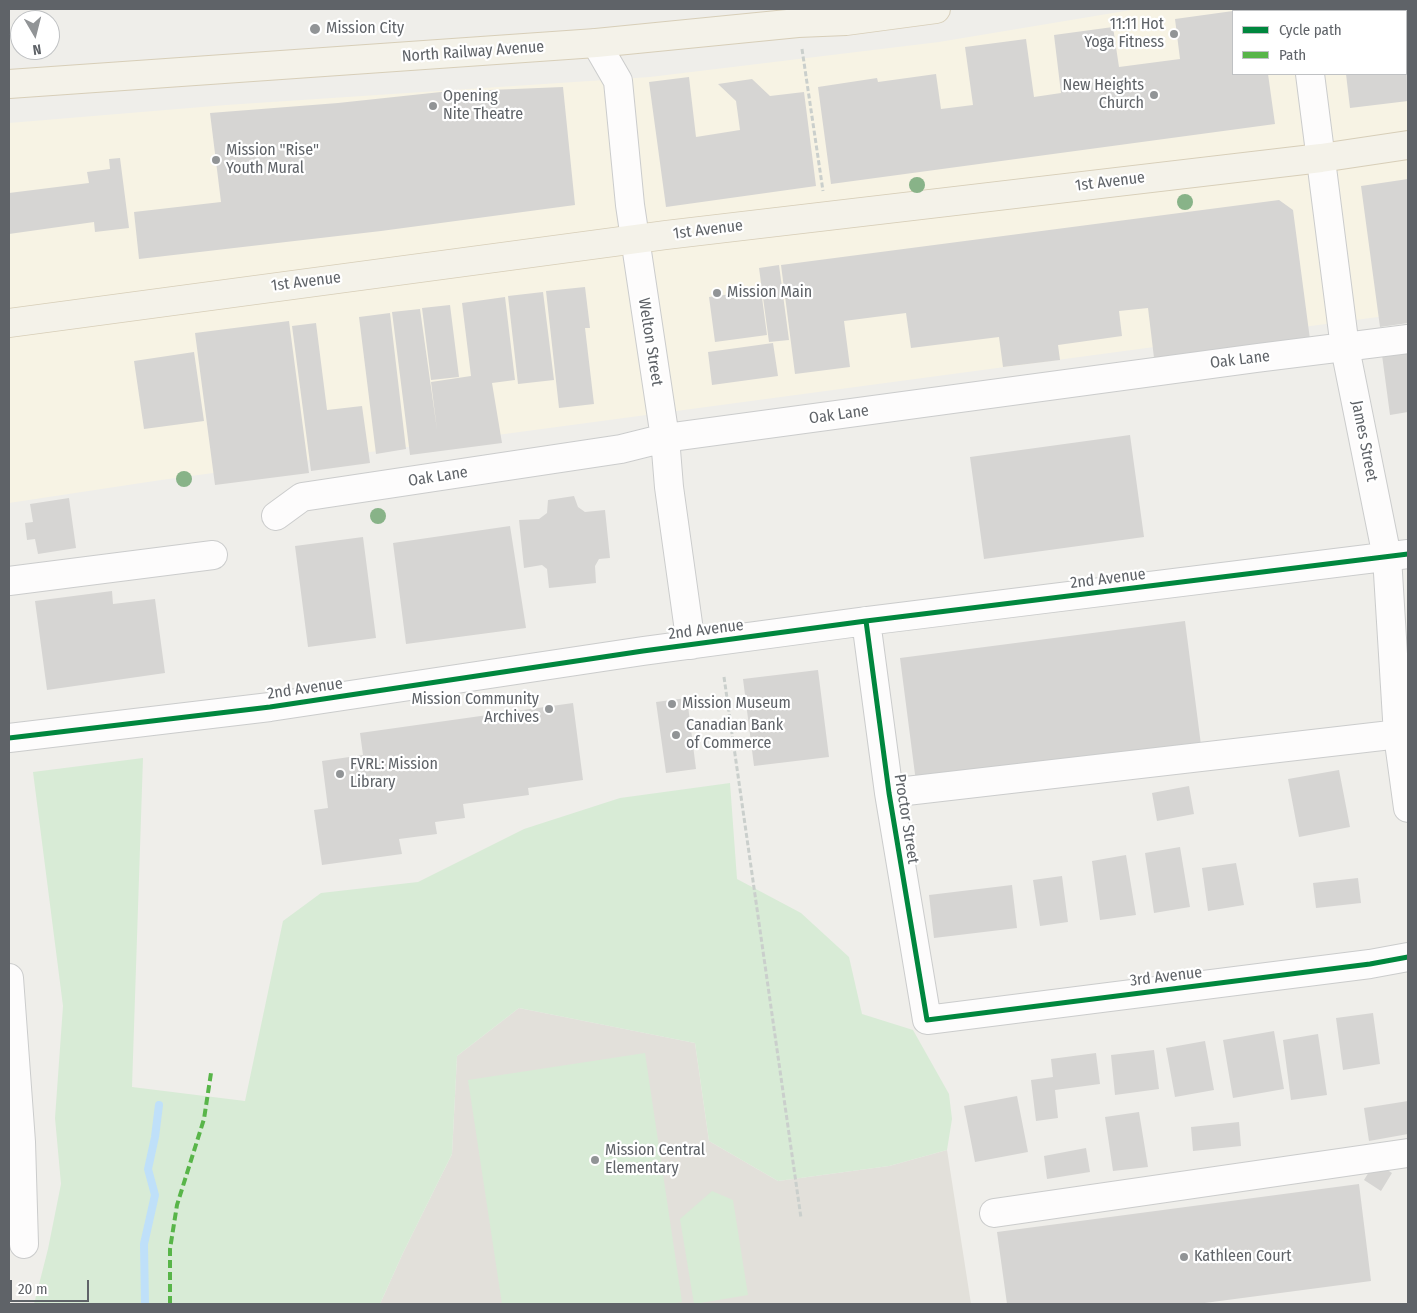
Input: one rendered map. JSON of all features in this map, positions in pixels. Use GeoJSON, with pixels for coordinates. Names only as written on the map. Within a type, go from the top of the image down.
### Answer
{"type":"FeatureCollection","features":[{"type":"Feature","properties":{"kind":"main road","name":"North Railway Avenue"},"geometry":{"type":"LineString","coordinates":[[9,84],[596,43],[798,23],[846,21],[936,9]]}},
{"type":"Feature","properties":{"kind":"main road","name":"1st Avenue"},"geometry":{"type":"LineString","coordinates":[[9,323],[276,286],[636,240],[1321,158],[1408,145]]}},
{"type":"Feature","properties":{"kind":"street","name":"Welton Street"},"geometry":{"type":"LineString","coordinates":[[596,43],[618,80],[630,206],[665,438],[669,486],[692,645]]}},
{"type":"Feature","properties":{"kind":"street","name":"James Street"},"geometry":{"type":"LineString","coordinates":[[1310,75],[1345,348],[1398,556],[1403,734],[1408,808]]}},
{"type":"Feature","properties":{"kind":"street","name":"Oak Lane"},"geometry":{"type":"LineString","coordinates":[[276,516],[302,497],[621,449],[665,438],[1256,358],[1408,340]]}},
{"type":"Feature","properties":{"kind":"street"},"geometry":{"type":"LineString","coordinates":[[9,581],[213,554]]}},
{"type":"Feature","properties":{"kind":"street","name":"2nd Avenue"},"geometry":{"type":"LineString","coordinates":[[9,738],[270,707],[634,652],[866,621],[1398,556]]}},
{"type":"Feature","properties":{"kind":"street","name":"Proctor Street"},"geometry":{"type":"LineString","coordinates":[[866,621],[889,793],[927,1020]]}},
{"type":"Feature","properties":{"kind":"street"},"geometry":{"type":"LineString","coordinates":[[889,793],[1403,734]]}},
{"type":"Feature","properties":{"kind":"street","name":"3rd Avenue"},"geometry":{"type":"LineString","coordinates":[[927,1020],[1370,964],[1408,957]]}},
{"type":"Feature","properties":{"kind":"street"},"geometry":{"type":"LineString","coordinates":[[9,978],[15,1142],[24,1244]]}},
{"type":"Feature","properties":{"kind":"street"},"geometry":{"type":"LineString","coordinates":[[994,1213],[1408,1153]]}},
{"type":"Feature","properties":{"kind":"path"},"geometry":{"type":"LineString","coordinates":[[798,23],[827,216]]}},
{"type":"Feature","properties":{"kind":"path"},"geometry":{"type":"LineString","coordinates":[[724,677],[801,1218]]}},
{"type":"Feature","properties":{"kind":"shaded area"},"geometry":{"type":"Polygon","coordinates":[[[1137,9],[1408,9],[1408,313],[161,480],[9,503],[9,123],[226,105],[650,77],[939,42],[1137,9]]]}},
{"type":"Feature","properties":{"kind":"shaded area","name":"Mission Central Elementary"},"geometry":{"type":"Polygon","coordinates":[[[519,1008],[695,1043],[709,1141],[778,1181],[889,1166],[947,1150],[971,1304],[380,1304],[452,1154],[457,1056],[519,1008]]]}},
{"type":"Feature","properties":{"kind":"green space"},"geometry":{"type":"Polygon","coordinates":[[[143,758],[132,1087],[245,1101],[283,921],[321,893],[418,882],[524,829],[620,798],[730,783],[737,879],[801,913],[849,957],[862,1014],[913,1030],[949,1094],[952,1119],[947,1150],[889,1166],[778,1181],[709,1141],[695,1043],[519,1008],[457,1056],[452,1154],[380,1304],[34,1304],[48,1249],[61,1184],[55,1118],[63,1006],[33,772],[143,758]]]}},
{"type":"Feature","properties":{"kind":"green space"},"geometry":{"type":"Polygon","coordinates":[[[645,1053],[682,1302],[670,1304],[502,1304],[468,1080],[645,1053]]]}},
{"type":"Feature","properties":{"kind":"green space"},"geometry":{"type":"Polygon","coordinates":[[[712,1191],[733,1200],[748,1295],[694,1304],[680,1219],[712,1191]]]}},
{"type":"Feature","properties":{"kind":"building"},"geometry":{"type":"Polygon","coordinates":[[[1368,9],[1368,10],[1338,10],[1368,9]]]}},
{"type":"Feature","properties":{"kind":"building"},"geometry":{"type":"Polygon","coordinates":[[[1232,11],[1232,75],[1268,75],[1275,124],[831,184],[818,87],[877,78],[878,82],[936,74],[941,109],[973,105],[965,47],[1026,39],[1034,97],[1061,93],[1054,35],[1113,27],[1119,67],[1180,59],[1175,19],[1232,11]]]}},
{"type":"Feature","properties":{"kind":"building"},"geometry":{"type":"Polygon","coordinates":[[[1408,38],[1408,101],[1350,108],[1346,75],[1407,75],[1408,38]]]}},
{"type":"Feature","properties":{"kind":"building"},"geometry":{"type":"Polygon","coordinates":[[[689,77],[696,137],[740,130],[736,101],[718,84],[752,79],[770,96],[804,92],[816,186],[666,207],[649,82],[689,77]]]}},
{"type":"Feature","properties":{"kind":"building"},"geometry":{"type":"Polygon","coordinates":[[[563,87],[575,205],[381,231],[139,259],[134,212],[221,202],[210,113],[338,103],[441,92],[563,87]]]}},
{"type":"Feature","properties":{"kind":"building"},"geometry":{"type":"Polygon","coordinates":[[[120,158],[129,228],[95,232],[94,222],[9,234],[9,193],[89,183],[87,172],[110,169],[109,159],[120,158]]]}},
{"type":"Feature","properties":{"kind":"building"},"geometry":{"type":"Polygon","coordinates":[[[1408,179],[1408,323],[1380,327],[1361,186],[1408,179]]]}},
{"type":"Feature","properties":{"kind":"building"},"geometry":{"type":"Polygon","coordinates":[[[1279,200],[1293,210],[1311,347],[1155,366],[1148,308],[1119,311],[1122,336],[1058,345],[1060,360],[1003,367],[999,337],[911,348],[906,313],[844,321],[850,367],[795,374],[781,265],[1279,200]]]}},
{"type":"Feature","properties":{"kind":"building"},"geometry":{"type":"Polygon","coordinates":[[[779,265],[789,340],[769,342],[759,268],[779,265]]]}},
{"type":"Feature","properties":{"kind":"building"},"geometry":{"type":"Polygon","coordinates":[[[585,287],[590,328],[585,328],[594,404],[559,408],[546,291],[585,287]]]}},
{"type":"Feature","properties":{"kind":"building"},"geometry":{"type":"Polygon","coordinates":[[[761,290],[767,335],[715,342],[709,297],[761,290]]]}},
{"type":"Feature","properties":{"kind":"building"},"geometry":{"type":"Polygon","coordinates":[[[543,292],[554,380],[518,384],[508,296],[543,292]]]}},
{"type":"Feature","properties":{"kind":"building"},"geometry":{"type":"Polygon","coordinates":[[[505,297],[515,380],[492,383],[502,443],[410,455],[392,312],[420,309],[437,430],[431,382],[471,376],[462,303],[505,297]]]}},
{"type":"Feature","properties":{"kind":"building"},"geometry":{"type":"Polygon","coordinates":[[[450,305],[459,377],[431,380],[422,308],[450,305]]]}},
{"type":"Feature","properties":{"kind":"building"},"geometry":{"type":"Polygon","coordinates":[[[390,313],[406,449],[376,454],[359,317],[390,313]]]}},
{"type":"Feature","properties":{"kind":"building"},"geometry":{"type":"Polygon","coordinates":[[[289,321],[309,473],[215,485],[195,333],[289,321]]]}},
{"type":"Feature","properties":{"kind":"building"},"geometry":{"type":"Polygon","coordinates":[[[316,323],[327,410],[362,406],[370,463],[311,471],[292,326],[316,323]]]}},
{"type":"Feature","properties":{"kind":"building"},"geometry":{"type":"Polygon","coordinates":[[[773,343],[778,376],[712,385],[708,352],[773,343]]]}},
{"type":"Feature","properties":{"kind":"building"},"geometry":{"type":"Polygon","coordinates":[[[194,352],[204,421],[144,429],[134,361],[194,352]]]}},
{"type":"Feature","properties":{"kind":"building"},"geometry":{"type":"Polygon","coordinates":[[[1408,352],[1408,412],[1390,415],[1382,355],[1408,352]]]}},
{"type":"Feature","properties":{"kind":"building"},"geometry":{"type":"Polygon","coordinates":[[[1130,435],[1144,537],[984,559],[970,457],[1130,435]]]}},
{"type":"Feature","properties":{"kind":"building"},"geometry":{"type":"Polygon","coordinates":[[[574,496],[578,507],[585,512],[605,510],[610,558],[599,559],[595,566],[596,583],[549,588],[547,569],[542,565],[524,568],[519,520],[539,519],[547,513],[548,500],[574,496]]]}},
{"type":"Feature","properties":{"kind":"building"},"geometry":{"type":"Polygon","coordinates":[[[69,498],[76,548],[38,554],[35,539],[27,540],[25,523],[33,522],[30,504],[69,498]]]}},
{"type":"Feature","properties":{"kind":"building"},"geometry":{"type":"Polygon","coordinates":[[[510,526],[526,628],[406,644],[393,543],[510,526]]]}},
{"type":"Feature","properties":{"kind":"building"},"geometry":{"type":"Polygon","coordinates":[[[363,537],[376,638],[308,647],[295,546],[363,537]]]}},
{"type":"Feature","properties":{"kind":"building"},"geometry":{"type":"Polygon","coordinates":[[[112,591],[113,604],[155,599],[165,673],[47,690],[35,601],[112,591]]]}},
{"type":"Feature","properties":{"kind":"building"},"geometry":{"type":"Polygon","coordinates":[[[1185,621],[1201,745],[916,782],[900,658],[1185,621]]]}},
{"type":"Feature","properties":{"kind":"building"},"geometry":{"type":"Polygon","coordinates":[[[818,670],[829,757],[754,766],[743,679],[818,670]]]}},
{"type":"Feature","properties":{"kind":"building","name":"Canadian Bank of Commerce"},"geometry":{"type":"Polygon","coordinates":[[[687,698],[696,769],[666,773],[656,702],[687,698]]]}},
{"type":"Feature","properties":{"kind":"building"},"geometry":{"type":"Polygon","coordinates":[[[573,703],[583,780],[528,788],[529,795],[463,804],[465,818],[435,822],[437,834],[399,839],[402,854],[322,865],[314,810],[328,808],[322,761],[363,755],[360,733],[573,703]]]}},
{"type":"Feature","properties":{"kind":"building"},"geometry":{"type":"Polygon","coordinates":[[[1339,770],[1350,827],[1299,837],[1288,779],[1339,770]]]}},
{"type":"Feature","properties":{"kind":"building"},"geometry":{"type":"Polygon","coordinates":[[[1189,786],[1194,814],[1157,821],[1152,793],[1189,786]]]}},
{"type":"Feature","properties":{"kind":"building"},"geometry":{"type":"Polygon","coordinates":[[[1180,847],[1190,907],[1154,913],[1145,853],[1180,847]]]}},
{"type":"Feature","properties":{"kind":"building"},"geometry":{"type":"Polygon","coordinates":[[[1126,855],[1136,915],[1100,920],[1092,861],[1126,855]]]}},
{"type":"Feature","properties":{"kind":"building"},"geometry":{"type":"Polygon","coordinates":[[[1236,863],[1244,905],[1208,911],[1202,868],[1236,863]]]}},
{"type":"Feature","properties":{"kind":"building"},"geometry":{"type":"Polygon","coordinates":[[[1062,876],[1068,922],[1040,926],[1033,880],[1062,876]]]}},
{"type":"Feature","properties":{"kind":"building"},"geometry":{"type":"Polygon","coordinates":[[[1358,878],[1361,903],[1316,908],[1313,883],[1358,878]]]}},
{"type":"Feature","properties":{"kind":"building"},"geometry":{"type":"Polygon","coordinates":[[[1012,885],[1017,928],[934,938],[929,895],[1012,885]]]}},
{"type":"Feature","properties":{"kind":"building"},"geometry":{"type":"Polygon","coordinates":[[[1373,1013],[1380,1064],[1343,1070],[1336,1018],[1373,1013]]]}},
{"type":"Feature","properties":{"kind":"building"},"geometry":{"type":"Polygon","coordinates":[[[1274,1031],[1284,1089],[1233,1098],[1223,1040],[1274,1031]]]}},
{"type":"Feature","properties":{"kind":"building"},"geometry":{"type":"Polygon","coordinates":[[[1318,1034],[1327,1095],[1291,1100],[1283,1040],[1318,1034]]]}},
{"type":"Feature","properties":{"kind":"building"},"geometry":{"type":"Polygon","coordinates":[[[1205,1041],[1214,1090],[1175,1097],[1166,1048],[1205,1041]]]}},
{"type":"Feature","properties":{"kind":"building"},"geometry":{"type":"Polygon","coordinates":[[[1154,1050],[1159,1089],[1115,1095],[1111,1055],[1154,1050]]]}},
{"type":"Feature","properties":{"kind":"building"},"geometry":{"type":"Polygon","coordinates":[[[1096,1053],[1100,1084],[1055,1090],[1058,1118],[1036,1121],[1031,1080],[1053,1077],[1051,1059],[1096,1053]]]}},
{"type":"Feature","properties":{"kind":"building"},"geometry":{"type":"Polygon","coordinates":[[[1017,1096],[1028,1152],[975,1162],[964,1106],[1017,1096]]]}},
{"type":"Feature","properties":{"kind":"building"},"geometry":{"type":"Polygon","coordinates":[[[1408,1101],[1408,1134],[1369,1141],[1364,1108],[1408,1101]]]}},
{"type":"Feature","properties":{"kind":"building"},"geometry":{"type":"Polygon","coordinates":[[[1139,1112],[1148,1167],[1113,1171],[1105,1117],[1139,1112]]]}},
{"type":"Feature","properties":{"kind":"building"},"geometry":{"type":"Polygon","coordinates":[[[1239,1122],[1241,1146],[1193,1151],[1191,1127],[1239,1122]]]}},
{"type":"Feature","properties":{"kind":"building"},"geometry":{"type":"Polygon","coordinates":[[[1086,1148],[1090,1172],[1047,1179],[1044,1156],[1086,1148]]]}},
{"type":"Feature","properties":{"kind":"building"},"geometry":{"type":"Polygon","coordinates":[[[1375,1162],[1392,1173],[1381,1191],[1364,1180],[1375,1162]]]}},
{"type":"Feature","properties":{"kind":"building","name":"Kathleen Court"},"geometry":{"type":"Polygon","coordinates":[[[1359,1184],[1371,1281],[1197,1304],[1007,1304],[997,1232],[1359,1184]]]}},
{"type":"Feature","properties":{"kind":"waterway"},"geometry":{"type":"LineString","coordinates":[[145,1304],[144,1244],[155,1195],[148,1169],[159,1105]]}},
{"type":"Feature","properties":{"kind":"marked path"},"geometry":{"type":"LineString","coordinates":[[170,1304],[170,1249],[177,1205],[204,1119],[211,1073]]}},
{"type":"Feature","properties":{"kind":"cycle path"},"geometry":{"type":"LineString","coordinates":[[9,738],[270,707],[643,651],[866,621],[1408,554]]}},
{"type":"Feature","properties":{"kind":"cycle path"},"geometry":{"type":"LineString","coordinates":[[866,621],[889,793],[927,1020],[1370,964],[1408,957]]}},
{"type":"Feature","properties":{"kind":"place","name":"Mission City"},"geometry":{"type":"Point","coordinates":[315,29]}},
{"type":"Feature","properties":{"kind":"place","name":"11:11 Hot Yoga Fitness"},"geometry":{"type":"Point","coordinates":[1174,34]}},
{"type":"Feature","properties":{"kind":"place","name":"New Heights Church"},"geometry":{"type":"Point","coordinates":[1154,95]}},
{"type":"Feature","properties":{"kind":"place","name":"Opening Nite Theatre"},"geometry":{"type":"Point","coordinates":[433,106]}},
{"type":"Feature","properties":{"kind":"place","name":"Mission \"Rise\" Youth Mural"},"geometry":{"type":"Point","coordinates":[216,160]}},
{"type":"Feature","properties":{"kind":"place","name":"Mission Main"},"geometry":{"type":"Point","coordinates":[717,293]}},
{"type":"Feature","properties":{"kind":"place","name":"Mission Museum"},"geometry":{"type":"Point","coordinates":[672,704]}},
{"type":"Feature","properties":{"kind":"place","name":"Mission Community Archives"},"geometry":{"type":"Point","coordinates":[549,709]}},
{"type":"Feature","properties":{"kind":"place","name":"Canadian Bank of Commerce"},"geometry":{"type":"Point","coordinates":[676,735]}},
{"type":"Feature","properties":{"kind":"place","name":"FVRL: Mission Library"},"geometry":{"type":"Point","coordinates":[340,774]}},
{"type":"Feature","properties":{"kind":"place","name":"Mission Central Elementary"},"geometry":{"type":"Point","coordinates":[595,1160]}},
{"type":"Feature","properties":{"kind":"place","name":"Kathleen Court"},"geometry":{"type":"Point","coordinates":[1184,1257]}}]}
